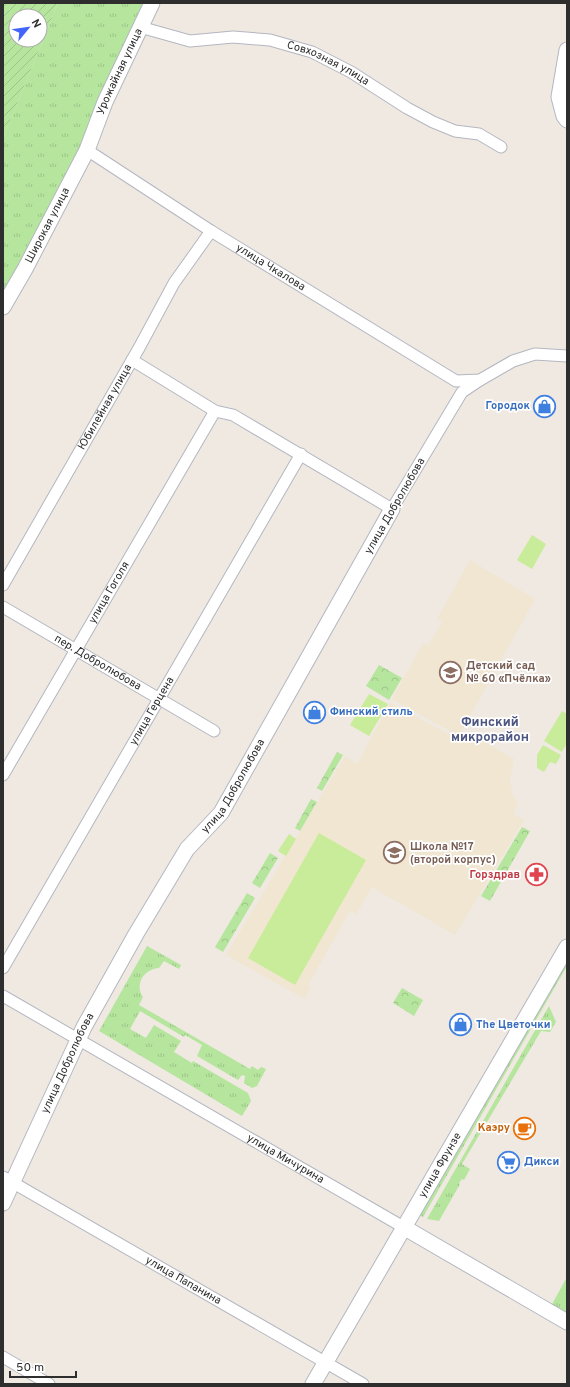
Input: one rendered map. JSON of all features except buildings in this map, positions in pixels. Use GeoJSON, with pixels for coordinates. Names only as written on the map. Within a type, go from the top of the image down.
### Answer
{"type":"FeatureCollection","features":[{"type":"Feature","properties":{"kind":"street","name":"Урожайная улица"},"geometry":{"type":"LineString","coordinates":[[89,146],[104,102],[152,3]]}},
{"type":"Feature","properties":{"kind":"street","name":"Совхозная улица"},"geometry":{"type":"LineString","coordinates":[[140,27],[190,41],[233,37],[270,40],[312,52],[351,72],[407,108],[433,122],[455,131],[479,134],[500,147]]}},
{"type":"Feature","properties":{"kind":"street"},"geometry":{"type":"LineString","coordinates":[[567,50],[559,97],[564,116],[567,120]]}},
{"type":"Feature","properties":{"kind":"street","name":"улица Чкалова"},"geometry":{"type":"LineString","coordinates":[[89,146],[211,231],[456,381],[480,380]]}},
{"type":"Feature","properties":{"kind":"street","name":"Широкая улица"},"geometry":{"type":"LineString","coordinates":[[3,307],[25,269],[89,146]]}},
{"type":"Feature","properties":{"kind":"street","name":"Юбилейная улица"},"geometry":{"type":"LineString","coordinates":[[3,584],[132,360],[174,283],[211,231]]}},
{"type":"Feature","properties":{"kind":"street","name":"улица Добролюбова"},"geometry":{"type":"LineString","coordinates":[[3,1203],[7,1179],[78,1038],[136,934],[187,849],[221,813],[392,509],[462,392],[513,361],[535,354],[567,356]]}},
{"type":"Feature","properties":{"kind":"street"},"geometry":{"type":"LineString","coordinates":[[132,360],[215,411],[233,415],[392,509]]}},
{"type":"Feature","properties":{"kind":"street","name":"улица Гоголя"},"geometry":{"type":"LineString","coordinates":[[3,775],[215,411]]}},
{"type":"Feature","properties":{"kind":"street","name":"улица Герцена"},"geometry":{"type":"LineString","coordinates":[[3,968],[301,454]]}},
{"type":"Feature","properties":{"kind":"street","name":"пер. Добролюбова"},"geometry":{"type":"LineString","coordinates":[[3,607],[214,731]]}},
{"type":"Feature","properties":{"kind":"street","name":"улица Фрунзе"},"geometry":{"type":"LineString","coordinates":[[313,1384],[567,947]]}},
{"type":"Feature","properties":{"kind":"street","name":"улица Мичурина"},"geometry":{"type":"LineString","coordinates":[[3,996],[567,1322]]}},
{"type":"Feature","properties":{"kind":"street","name":"улица Папанина"},"geometry":{"type":"LineString","coordinates":[[7,1179],[363,1384]]}},
{"type":"Feature","properties":{"kind":"street"},"geometry":{"type":"LineString","coordinates":[[3,1357],[49,1384]]}},
{"type":"Feature","properties":{"kind":"shaded area","name":"Детский сад № 60 «Пчёлка»"},"geometry":{"type":"Polygon","coordinates":[[[470,560],[535,599],[459,736],[392,699],[423,643],[428,646],[442,622],[437,619],[470,560]]]}},
{"type":"Feature","properties":{"kind":"shaded area","name":"Школа №17 (второй корпус)"},"geometry":{"type":"Polygon","coordinates":[[[390,703],[465,743],[471,734],[514,759],[510,780],[512,793],[518,805],[514,814],[524,820],[455,935],[372,887],[356,914],[350,911],[308,985],[311,987],[305,999],[226,955],[345,756],[357,764],[390,703]]]}},
{"type":"Feature","properties":{"kind":"green space"},"geometry":{"type":"Polygon","coordinates":[[[3,3],[58,3],[48,28],[48,8],[8,8],[8,48],[40,48],[3,138],[3,3]]]}},
{"type":"Feature","properties":{"kind":"green space"},"geometry":{"type":"Polygon","coordinates":[[[58,3],[147,3],[80,151],[3,296],[3,138],[40,48],[48,48],[48,28],[58,3]]]}},
{"type":"Feature","properties":{"kind":"green space"},"geometry":{"type":"Polygon","coordinates":[[[532,535],[546,544],[532,569],[517,560],[532,535]]]}},
{"type":"Feature","properties":{"kind":"green space"},"geometry":{"type":"Polygon","coordinates":[[[379,665],[402,678],[389,700],[366,686],[379,665]]]}},
{"type":"Feature","properties":{"kind":"green space"},"geometry":{"type":"Polygon","coordinates":[[[369,694],[388,704],[369,736],[350,725],[369,694]]]}},
{"type":"Feature","properties":{"kind":"green space"},"geometry":{"type":"Polygon","coordinates":[[[562,711],[567,714],[567,743],[562,752],[544,741],[562,711]]]}},
{"type":"Feature","properties":{"kind":"green space"},"geometry":{"type":"Polygon","coordinates":[[[543,745],[561,755],[556,764],[550,762],[544,772],[537,768],[537,755],[543,745]]]}},
{"type":"Feature","properties":{"kind":"green space"},"geometry":{"type":"Polygon","coordinates":[[[337,752],[343,755],[322,791],[317,788],[337,752]]]}},
{"type":"Feature","properties":{"kind":"green space"},"geometry":{"type":"Polygon","coordinates":[[[311,799],[317,802],[300,831],[295,828],[311,799]]]}},
{"type":"Feature","properties":{"kind":"green space"},"geometry":{"type":"Polygon","coordinates":[[[522,827],[530,831],[490,901],[481,896],[522,827]]]}},
{"type":"Feature","properties":{"kind":"green space"},"geometry":{"type":"Polygon","coordinates":[[[319,833],[366,860],[295,985],[248,958],[319,833]]]}},
{"type":"Feature","properties":{"kind":"green space"},"geometry":{"type":"Polygon","coordinates":[[[289,834],[296,839],[286,856],[278,851],[289,834]]]}},
{"type":"Feature","properties":{"kind":"green space"},"geometry":{"type":"Polygon","coordinates":[[[270,853],[278,858],[260,888],[252,883],[270,853]]]}},
{"type":"Feature","properties":{"kind":"green space"},"geometry":{"type":"Polygon","coordinates":[[[247,893],[255,898],[223,952],[215,947],[247,893]]]}},
{"type":"Feature","properties":{"kind":"green space"},"geometry":{"type":"Polygon","coordinates":[[[147,946],[181,965],[179,969],[164,961],[159,968],[145,974],[140,982],[140,992],[143,997],[139,1005],[250,1069],[252,1066],[258,1070],[261,1067],[266,1069],[257,1086],[252,1088],[244,1083],[245,1076],[242,1075],[238,1080],[197,1056],[202,1045],[185,1035],[184,1037],[140,1011],[130,1029],[146,1038],[154,1025],[181,1041],[174,1052],[192,1063],[193,1061],[248,1093],[251,1101],[242,1116],[99,1031],[147,946]]]}},
{"type":"Feature","properties":{"kind":"green space"},"geometry":{"type":"Polygon","coordinates":[[[567,961],[567,966],[423,1217],[417,1214],[567,961]]]}},
{"type":"Feature","properties":{"kind":"green space"},"geometry":{"type":"Polygon","coordinates":[[[402,988],[423,1000],[414,1016],[393,1003],[402,988]]]}},
{"type":"Feature","properties":{"kind":"green space"},"geometry":{"type":"Polygon","coordinates":[[[549,1006],[556,1022],[550,1032],[541,1031],[462,1164],[470,1169],[464,1180],[462,1179],[459,1183],[460,1184],[439,1221],[427,1219],[549,1006]]]}},
{"type":"Feature","properties":{"kind":"green space"},"geometry":{"type":"Polygon","coordinates":[[[567,1277],[567,1315],[551,1306],[567,1277]]]}},
{"type":"Feature","properties":{"kind":"place","name":"Городок"},"geometry":{"type":"Point","coordinates":[545,406]}},
{"type":"Feature","properties":{"kind":"place","name":"Детский сад № 60 «Пчёлка»"},"geometry":{"type":"Point","coordinates":[450,672]}},
{"type":"Feature","properties":{"kind":"place","name":"Финский стиль"},"geometry":{"type":"Point","coordinates":[314,712]}},
{"type":"Feature","properties":{"kind":"place","name":"Школа №17 (второй корпус)"},"geometry":{"type":"Point","coordinates":[395,853]}},
{"type":"Feature","properties":{"kind":"place","name":"Горздрав"},"geometry":{"type":"Point","coordinates":[536,875]}},
{"type":"Feature","properties":{"kind":"place","name":"The Цветочки"},"geometry":{"type":"Point","coordinates":[461,1025]}},
{"type":"Feature","properties":{"kind":"place","name":"Каэру"},"geometry":{"type":"Point","coordinates":[525,1128]}},
{"type":"Feature","properties":{"kind":"place","name":"Дикси"},"geometry":{"type":"Point","coordinates":[509,1162]}},
{"type":"Feature","properties":{"kind":"district","name":"Финский микрорайон"},"geometry":{"type":"Point","coordinates":[490,730]}}]}
